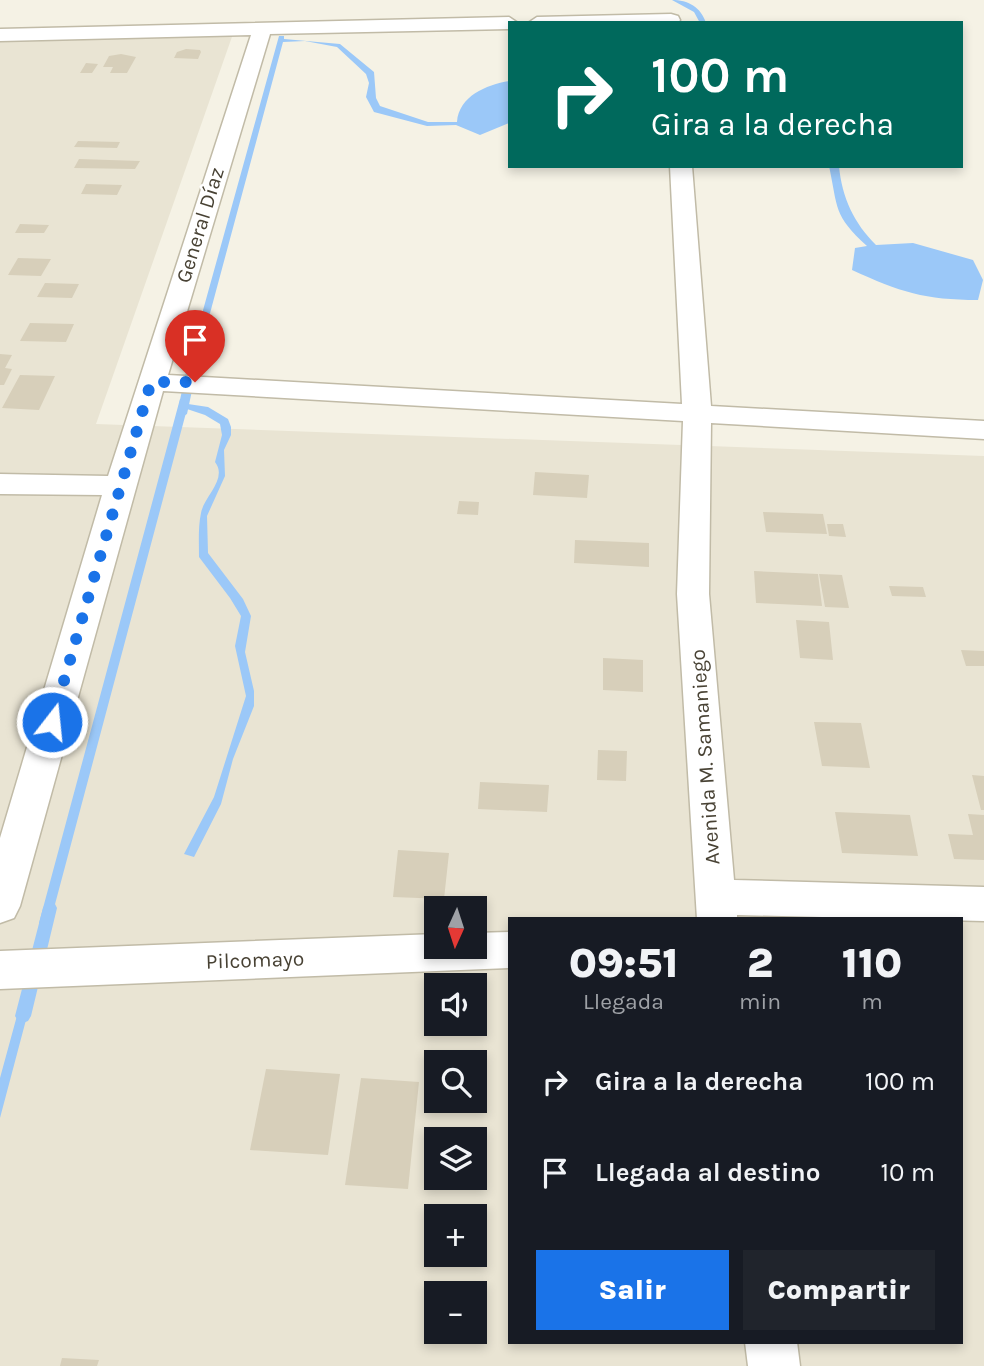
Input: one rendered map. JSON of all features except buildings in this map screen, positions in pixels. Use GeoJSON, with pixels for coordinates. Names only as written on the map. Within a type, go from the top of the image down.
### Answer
{"type":"FeatureCollection","features":[{"type":"Feature","properties":{"kind":"street"},"geometry":{"type":"LineString","coordinates":[[567,21],[671,14]]}},
{"type":"Feature","properties":{"kind":"street"},"geometry":{"type":"LineString","coordinates":[[0,35],[508,23]]}},
{"type":"Feature","properties":{"kind":"street","name":"General Díaz"},"geometry":{"type":"LineString","coordinates":[[0,906],[151,382],[276,29]]}},
{"type":"Feature","properties":{"kind":"street","name":"Avenida M. Samaniego"},"geometry":{"type":"LineString","coordinates":[[681,168],[697,413],[693,594],[716,908]]}},
{"type":"Feature","properties":{"kind":"street"},"geometry":{"type":"LineString","coordinates":[[151,382],[188,382],[984,430]]}},
{"type":"Feature","properties":{"kind":"street"},"geometry":{"type":"LineString","coordinates":[[0,484],[120,486]]}},
{"type":"Feature","properties":{"kind":"street"},"geometry":{"type":"LineString","coordinates":[[716,908],[984,904]]}},
{"type":"Feature","properties":{"kind":"street","name":"Pilcomayo"},"geometry":{"type":"LineString","coordinates":[[23,969],[508,950]]}},
{"type":"Feature","properties":{"kind":"street"},"geometry":{"type":"LineString","coordinates":[[771,1344],[774,1366]]}},
{"type":"Feature","properties":{"kind":"shaded area"},"geometry":{"type":"Polygon","coordinates":[[[234,31],[96,424],[984,456],[984,1366],[0,1366],[0,39],[234,31]]]}},
{"type":"Feature","properties":{"kind":"water"},"geometry":{"type":"Polygon","coordinates":[[[279,36],[284,36],[284,39],[340,44],[374,72],[376,98],[380,106],[428,122],[457,122],[463,105],[475,93],[491,85],[508,81],[508,123],[480,135],[456,125],[427,126],[374,112],[366,97],[369,83],[366,74],[337,47],[305,41],[283,42],[195,369],[187,368],[279,36]]]}},
{"type":"Feature","properties":{"kind":"water"},"geometry":{"type":"Polygon","coordinates":[[[829,168],[839,168],[850,209],[861,228],[876,245],[913,243],[973,260],[983,280],[978,300],[913,293],[852,270],[855,248],[867,246],[842,218],[829,168]]]}},
{"type":"Feature","properties":{"kind":"water"},"geometry":{"type":"Polygon","coordinates":[[[180,399],[189,399],[188,404],[208,407],[228,419],[231,427],[231,435],[224,450],[225,476],[207,516],[208,553],[243,599],[251,616],[245,652],[254,691],[254,706],[233,759],[221,804],[194,857],[184,854],[214,797],[246,696],[235,646],[241,616],[199,557],[201,513],[219,475],[215,462],[222,435],[220,424],[187,409],[50,923],[39,923],[180,399]]]}},
{"type":"Feature","properties":{"kind":"water"},"geometry":{"type":"Polygon","coordinates":[[[21,1001],[31,1001],[0,1118],[0,1078],[21,1001]]]}},
{"type":"Feature","properties":{"kind":"waterway"},"geometry":{"type":"LineString","coordinates":[[675,0],[696,10],[703,21]]}},
{"type":"Feature","properties":{"kind":"waterway"},"geometry":{"type":"LineString","coordinates":[[182,414],[195,353]]}},
{"type":"Feature","properties":{"kind":"waterway"},"geometry":{"type":"LineString","coordinates":[[23,1016],[50,908]]}},
{"type":"Feature","properties":{"kind":"route"},"geometry":{"type":"LineString","coordinates":[[52,722],[151,382],[195,382]]}}]}
